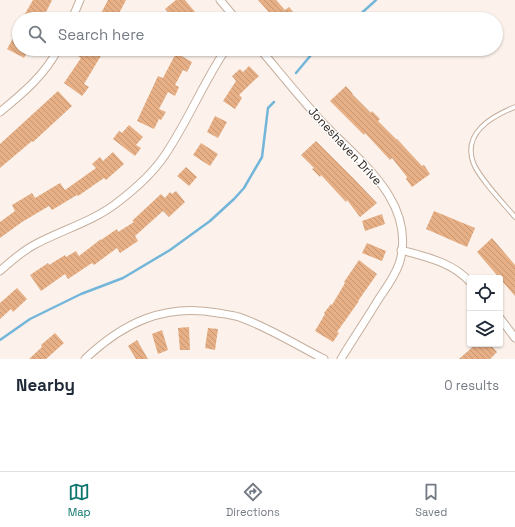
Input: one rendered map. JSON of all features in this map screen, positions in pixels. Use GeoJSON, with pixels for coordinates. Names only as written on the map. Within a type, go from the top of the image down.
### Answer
{"type":"FeatureCollection","features":[{"type":"Feature","properties":{"kind":"street"},"geometry":{"type":"LineString","coordinates":[[75,12],[80,0]]}},
{"type":"Feature","properties":{"kind":"street"},"geometry":{"type":"LineString","coordinates":[[220,0],[230,12]]}},
{"type":"Feature","properties":{"kind":"street"},"geometry":{"type":"LineString","coordinates":[[0,112],[20,96],[40,76],[53,56]]}},
{"type":"Feature","properties":{"kind":"street"},"geometry":{"type":"LineString","coordinates":[[0,271],[17,256],[34,245],[100,215],[136,188],[165,156],[185,122],[206,81],[222,56]]}},
{"type":"Feature","properties":{"kind":"street","name":"Joneshaven Drive"},"geometry":{"type":"LineString","coordinates":[[266,56],[322,122],[375,175],[384,186],[398,213],[401,227],[400,260],[393,277],[341,359]]}},
{"type":"Feature","properties":{"kind":"street"},"geometry":{"type":"LineString","coordinates":[[401,250],[437,259],[464,275],[467,278]]}},
{"type":"Feature","properties":{"kind":"street"},"geometry":{"type":"LineString","coordinates":[[85,359],[128,325],[161,313],[187,310],[211,312],[238,317],[324,359]]}},
{"type":"Feature","properties":{"kind":"street"},"geometry":{"type":"LineString","coordinates":[[503,322],[515,338]]}},
{"type":"Feature","properties":{"kind":"lane"},"geometry":{"type":"LineString","coordinates":[[515,107],[485,122],[476,134],[471,149],[474,163],[482,177],[515,217]]}},
{"type":"Feature","properties":{"kind":"building"},"geometry":{"type":"Polygon","coordinates":[[[33,0],[52,0],[46,12],[26,12],[33,0]]]}},
{"type":"Feature","properties":{"kind":"building"},"geometry":{"type":"Polygon","coordinates":[[[108,0],[126,0],[120,12],[102,12],[108,0]]]}},
{"type":"Feature","properties":{"kind":"building"},"geometry":{"type":"Polygon","coordinates":[[[176,0],[185,0],[195,12],[168,12],[165,9],[176,0]]]}},
{"type":"Feature","properties":{"kind":"building"},"geometry":{"type":"Polygon","coordinates":[[[258,0],[276,0],[285,10],[289,7],[293,12],[269,12],[258,0]]]}},
{"type":"Feature","properties":{"kind":"building"},"geometry":{"type":"Polygon","coordinates":[[[12,40],[12,52],[7,49],[12,40]]]}},
{"type":"Feature","properties":{"kind":"building"},"geometry":{"type":"Polygon","coordinates":[[[78,56],[101,56],[84,84],[89,87],[82,96],[64,83],[81,58],[78,56]]]}},
{"type":"Feature","properties":{"kind":"building"},"geometry":{"type":"Polygon","coordinates":[[[174,56],[181,56],[192,62],[187,72],[183,70],[175,85],[179,87],[175,96],[168,92],[159,109],[166,112],[161,120],[159,119],[154,129],[137,121],[158,76],[163,78],[174,56]]]}},
{"type":"Feature","properties":{"kind":"building"},"geometry":{"type":"Polygon","coordinates":[[[249,66],[259,76],[239,95],[242,98],[235,109],[223,101],[236,81],[232,76],[240,69],[243,72],[249,66]]]}},
{"type":"Feature","properties":{"kind":"building"},"geometry":{"type":"Polygon","coordinates":[[[346,86],[371,113],[372,111],[380,119],[378,121],[422,166],[424,165],[430,174],[412,187],[406,179],[407,177],[392,158],[390,160],[365,133],[364,135],[330,101],[346,86]]]}},
{"type":"Feature","properties":{"kind":"building"},"geometry":{"type":"Polygon","coordinates":[[[58,91],[72,106],[33,142],[32,141],[0,168],[0,144],[58,91]]]}},
{"type":"Feature","properties":{"kind":"building"},"geometry":{"type":"Polygon","coordinates":[[[215,116],[227,122],[218,138],[207,132],[215,116]]]}},
{"type":"Feature","properties":{"kind":"building"},"geometry":{"type":"Polygon","coordinates":[[[129,125],[143,137],[136,145],[141,148],[135,156],[113,139],[119,131],[122,133],[129,125]]]}},
{"type":"Feature","properties":{"kind":"building"},"geometry":{"type":"Polygon","coordinates":[[[316,141],[377,203],[360,217],[347,200],[346,202],[321,175],[320,177],[312,169],[314,168],[301,155],[316,141]]]}},
{"type":"Feature","properties":{"kind":"building"},"geometry":{"type":"Polygon","coordinates":[[[201,143],[218,154],[210,166],[193,155],[201,143]]]}},
{"type":"Feature","properties":{"kind":"building"},"geometry":{"type":"Polygon","coordinates":[[[113,152],[124,164],[106,180],[104,178],[78,196],[77,195],[52,210],[49,206],[22,222],[0,238],[0,222],[15,211],[12,205],[32,193],[35,198],[60,183],[65,190],[96,168],[92,164],[100,157],[103,161],[113,152]]]}},
{"type":"Feature","properties":{"kind":"building"},"geometry":{"type":"Polygon","coordinates":[[[186,167],[197,177],[189,186],[177,176],[186,167]]]}},
{"type":"Feature","properties":{"kind":"building"},"geometry":{"type":"Polygon","coordinates":[[[176,191],[185,202],[169,217],[163,211],[135,236],[138,241],[120,253],[117,248],[94,265],[92,263],[68,279],[65,274],[41,291],[30,275],[48,263],[49,265],[65,255],[66,257],[76,251],[79,256],[117,229],[118,232],[134,222],[132,221],[161,194],[165,198],[170,192],[172,194],[176,191]]]}},
{"type":"Feature","properties":{"kind":"building"},"geometry":{"type":"Polygon","coordinates":[[[434,211],[475,228],[467,247],[426,229],[434,211]]]}},
{"type":"Feature","properties":{"kind":"building"},"geometry":{"type":"Polygon","coordinates":[[[382,214],[385,224],[365,231],[362,221],[382,214]]]}},
{"type":"Feature","properties":{"kind":"building"},"geometry":{"type":"Polygon","coordinates":[[[492,238],[515,265],[515,296],[503,282],[503,275],[497,275],[477,252],[492,238]]]}},
{"type":"Feature","properties":{"kind":"building"},"geometry":{"type":"Polygon","coordinates":[[[367,243],[386,251],[382,261],[362,253],[367,243]]]}},
{"type":"Feature","properties":{"kind":"building"},"geometry":{"type":"Polygon","coordinates":[[[359,260],[377,274],[337,332],[339,333],[333,342],[315,331],[325,314],[324,313],[331,304],[332,305],[345,283],[344,282],[359,260]]]}},
{"type":"Feature","properties":{"kind":"building"},"geometry":{"type":"Polygon","coordinates":[[[17,288],[27,299],[13,312],[11,309],[0,319],[0,303],[17,288]]]}},
{"type":"Feature","properties":{"kind":"building"},"geometry":{"type":"Polygon","coordinates":[[[189,327],[190,350],[180,350],[178,328],[189,327]]]}},
{"type":"Feature","properties":{"kind":"building"},"geometry":{"type":"Polygon","coordinates":[[[208,328],[218,329],[215,350],[205,348],[208,328]]]}},
{"type":"Feature","properties":{"kind":"building"},"geometry":{"type":"Polygon","coordinates":[[[162,330],[168,350],[158,354],[152,334],[162,330]]]}},
{"type":"Feature","properties":{"kind":"building"},"geometry":{"type":"Polygon","coordinates":[[[55,333],[64,343],[46,359],[29,359],[42,347],[41,345],[55,333]]]}},
{"type":"Feature","properties":{"kind":"building"},"geometry":{"type":"Polygon","coordinates":[[[137,340],[148,359],[136,359],[128,346],[137,340]]]}},
{"type":"Feature","properties":{"kind":"building"},"geometry":{"type":"Polygon","coordinates":[[[473,347],[493,347],[497,352],[490,359],[459,359],[473,347]]]}},
{"type":"Feature","properties":{"kind":"waterway"},"geometry":{"type":"LineString","coordinates":[[363,12],[376,0]]}},
{"type":"Feature","properties":{"kind":"waterway"},"geometry":{"type":"LineString","coordinates":[[296,73],[310,56]]}},
{"type":"Feature","properties":{"kind":"waterway"},"geometry":{"type":"LineString","coordinates":[[0,340],[30,319],[81,294],[123,278],[170,250],[210,221],[244,188],[262,157],[268,108],[274,102]]}}]}
